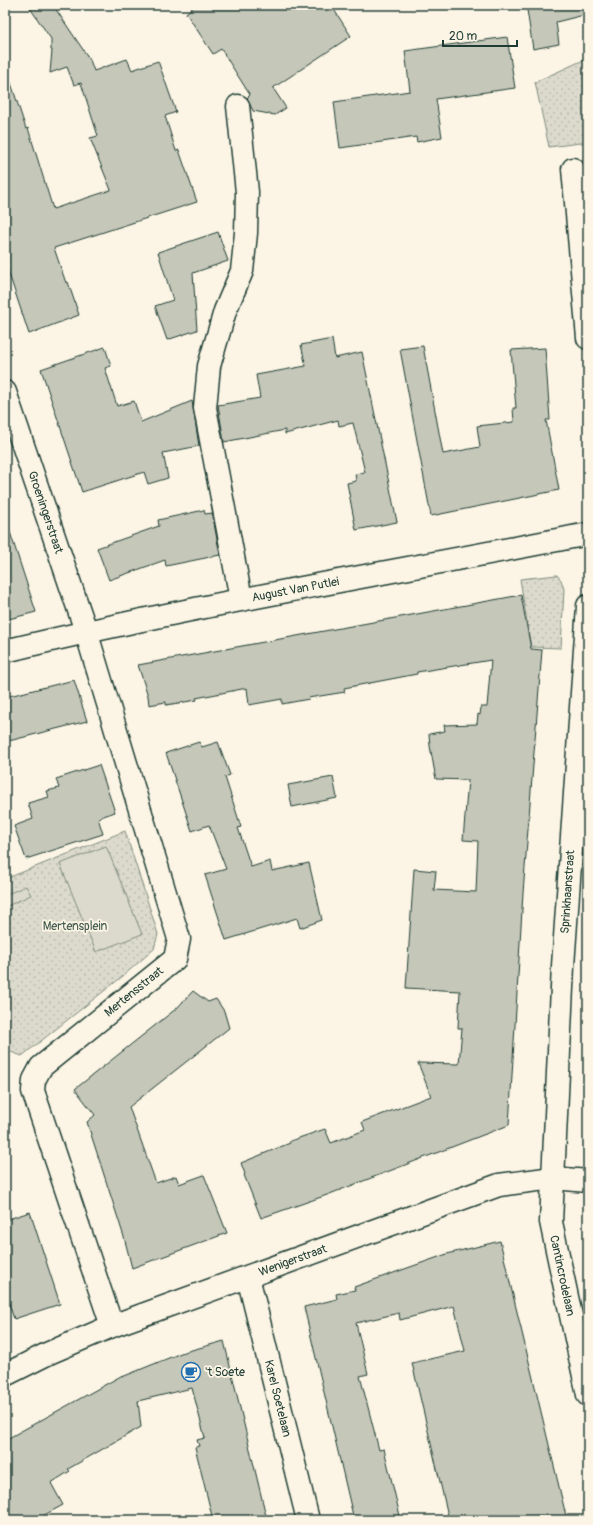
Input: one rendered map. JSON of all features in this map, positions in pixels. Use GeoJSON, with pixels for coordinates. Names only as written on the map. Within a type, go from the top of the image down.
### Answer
{"type":"FeatureCollection","features":[{"type":"Feature","properties":{"kind":"street"},"geometry":{"type":"LineString","coordinates":[[238,106],[247,192],[246,233],[242,272],[225,311],[209,366],[205,408],[241,599]]}},
{"type":"Feature","properties":{"kind":"street"},"geometry":{"type":"LineString","coordinates":[[573,168],[588,338]]}},
{"type":"Feature","properties":{"kind":"street","name":"Groeningerstraat"},"geometry":{"type":"LineString","coordinates":[[5,392],[86,631]]}},
{"type":"Feature","properties":{"kind":"street","name":"August Van Putlei"},"geometry":{"type":"LineString","coordinates":[[5,651],[86,631],[241,599],[588,534]]}},
{"type":"Feature","properties":{"kind":"street","name":"Sprinkhaanstraat"},"geometry":{"type":"LineString","coordinates":[[553,1178],[563,966],[588,606]]}},
{"type":"Feature","properties":{"kind":"street","name":"Mertensstraat"},"geometry":{"type":"LineString","coordinates":[[86,631],[179,939],[175,959],[41,1067],[34,1080],[33,1091],[112,1326]]}},
{"type":"Feature","properties":{"kind":"street","name":"Wenigerstraat"},"geometry":{"type":"LineString","coordinates":[[5,1375],[49,1353],[112,1326],[499,1184],[553,1178],[588,1181]]}},
{"type":"Feature","properties":{"kind":"street","name":"Cantincrodelaan"},"geometry":{"type":"LineString","coordinates":[[553,1178],[551,1222],[588,1395]]}},
{"type":"Feature","properties":{"kind":"street","name":"Karel Soetelaan"},"geometry":{"type":"LineString","coordinates":[[248,1277],[308,1520]]}},
{"type":"Feature","properties":{"kind":"green space"},"geometry":{"type":"Polygon","coordinates":[[[588,58],[588,142],[549,147],[535,82],[588,58]]]}},
{"type":"Feature","properties":{"kind":"green space"},"geometry":{"type":"Polygon","coordinates":[[[557,575],[561,580],[564,589],[561,648],[531,647],[520,579],[557,575]]]}},
{"type":"Feature","properties":{"kind":"green space","name":"Mertensplein"},"geometry":{"type":"Polygon","coordinates":[[[125,831],[158,934],[154,949],[123,976],[22,1056],[5,1050],[5,879],[125,831]]]}},
{"type":"Feature","properties":{"kind":"green space"},"geometry":{"type":"Polygon","coordinates":[[[106,846],[142,934],[96,952],[60,864],[106,846]]]}},
{"type":"Feature","properties":{"kind":"green space"},"geometry":{"type":"Polygon","coordinates":[[[26,886],[31,895],[5,907],[5,895],[26,886]]]}},
{"type":"Feature","properties":{"kind":"building"},"geometry":{"type":"Polygon","coordinates":[[[28,5],[53,5],[90,60],[94,71],[127,59],[132,70],[158,61],[176,112],[165,116],[176,151],[179,150],[197,202],[54,248],[66,283],[68,282],[79,315],[29,334],[5,262],[5,77],[9,77],[26,129],[28,128],[53,209],[111,190],[90,138],[98,136],[81,83],[74,85],[67,67],[50,73],[52,50],[51,39],[28,5]]]}},
{"type":"Feature","properties":{"kind":"building"},"geometry":{"type":"Polygon","coordinates":[[[196,5],[331,5],[351,36],[273,88],[286,108],[275,115],[253,111],[247,98],[250,95],[221,49],[213,54],[186,13],[196,5]]]}},
{"type":"Feature","properties":{"kind":"building"},"geometry":{"type":"Polygon","coordinates":[[[552,5],[588,5],[588,14],[556,22],[559,44],[533,49],[527,10],[552,5]]]}},
{"type":"Feature","properties":{"kind":"building"},"geometry":{"type":"Polygon","coordinates":[[[507,37],[515,88],[436,99],[442,137],[417,142],[416,137],[340,148],[334,102],[410,91],[405,51],[507,37]]]}},
{"type":"Feature","properties":{"kind":"building"},"geometry":{"type":"Polygon","coordinates":[[[218,232],[228,261],[193,273],[197,330],[167,340],[155,306],[173,300],[158,252],[218,232]]]}},
{"type":"Feature","properties":{"kind":"building"},"geometry":{"type":"Polygon","coordinates":[[[332,339],[335,358],[362,352],[397,522],[356,530],[347,483],[356,481],[355,474],[365,472],[353,423],[339,426],[338,420],[285,434],[285,430],[224,442],[218,405],[260,398],[256,375],[306,366],[301,345],[332,339]]]}},
{"type":"Feature","properties":{"kind":"building"},"geometry":{"type":"Polygon","coordinates":[[[423,346],[443,454],[480,447],[477,426],[514,422],[513,408],[516,408],[511,350],[545,348],[550,420],[546,420],[559,490],[431,516],[400,349],[423,346]]]}},
{"type":"Feature","properties":{"kind":"building"},"geometry":{"type":"Polygon","coordinates":[[[105,347],[111,366],[105,368],[117,406],[134,401],[141,422],[192,401],[199,446],[163,453],[168,478],[148,484],[144,472],[82,492],[41,369],[105,347]]]}},
{"type":"Feature","properties":{"kind":"building"},"geometry":{"type":"Polygon","coordinates":[[[204,510],[205,514],[212,513],[220,555],[166,566],[165,560],[109,580],[97,548],[159,526],[158,520],[204,510]]]}},
{"type":"Feature","properties":{"kind":"building"},"geometry":{"type":"Polygon","coordinates":[[[5,529],[9,529],[36,612],[5,620],[5,529]]]}},
{"type":"Feature","properties":{"kind":"building"},"geometry":{"type":"Polygon","coordinates":[[[521,595],[531,649],[542,650],[523,893],[509,1125],[327,1195],[261,1218],[244,1175],[245,1174],[241,1163],[290,1143],[290,1141],[325,1129],[331,1143],[365,1130],[362,1122],[431,1096],[418,1063],[459,1064],[462,1028],[458,1028],[460,991],[406,988],[414,869],[436,871],[434,890],[476,892],[478,841],[463,840],[468,780],[436,779],[429,734],[445,731],[444,725],[477,724],[478,714],[480,715],[481,707],[487,707],[491,660],[417,672],[417,674],[344,688],[345,692],[308,698],[309,699],[282,704],[282,699],[249,705],[247,688],[196,698],[197,700],[166,705],[166,702],[149,705],[148,696],[138,665],[521,595]]]}},
{"type":"Feature","properties":{"kind":"building"},"geometry":{"type":"Polygon","coordinates":[[[74,680],[87,721],[5,742],[5,697],[74,680]]]}},
{"type":"Feature","properties":{"kind":"building"},"geometry":{"type":"Polygon","coordinates":[[[199,742],[202,747],[218,742],[230,775],[225,777],[241,827],[238,828],[251,867],[270,861],[272,871],[309,863],[322,920],[300,928],[297,918],[226,940],[205,875],[226,869],[209,825],[192,831],[166,753],[199,742]]]}},
{"type":"Feature","properties":{"kind":"building"},"geometry":{"type":"Polygon","coordinates":[[[99,765],[115,812],[98,818],[103,834],[26,859],[14,826],[33,819],[28,803],[49,797],[47,791],[59,788],[56,779],[99,765]]]}},
{"type":"Feature","properties":{"kind":"building"},"geometry":{"type":"Polygon","coordinates":[[[333,777],[337,798],[292,807],[288,785],[333,777]]]}},
{"type":"Feature","properties":{"kind":"building"},"geometry":{"type":"Polygon","coordinates":[[[193,991],[208,1002],[216,999],[224,1011],[229,1028],[129,1107],[156,1183],[176,1176],[179,1184],[204,1175],[227,1233],[132,1268],[124,1237],[87,1122],[95,1115],[75,1089],[177,1008],[193,991]]]}},
{"type":"Feature","properties":{"kind":"building"},"geometry":{"type":"Polygon","coordinates":[[[30,1212],[60,1304],[14,1319],[5,1292],[5,1220],[30,1212]]]}},
{"type":"Feature","properties":{"kind":"building"},"geometry":{"type":"Polygon","coordinates":[[[500,1241],[567,1520],[449,1520],[412,1363],[465,1351],[454,1306],[400,1320],[399,1313],[356,1323],[368,1374],[360,1376],[379,1450],[384,1449],[401,1520],[354,1520],[304,1307],[337,1299],[336,1294],[355,1290],[354,1287],[447,1254],[500,1241]]]}},
{"type":"Feature","properties":{"kind":"building"},"geometry":{"type":"Polygon","coordinates":[[[224,1341],[267,1520],[213,1520],[195,1447],[199,1446],[197,1440],[205,1438],[192,1388],[138,1401],[141,1427],[68,1469],[70,1471],[51,1483],[63,1505],[35,1520],[5,1520],[5,1440],[121,1376],[122,1377],[181,1353],[224,1341]]]}},
{"type":"Feature","properties":{"kind":"place","name":"'t Soete"},"geometry":{"type":"Point","coordinates":[191,1372]}}]}
